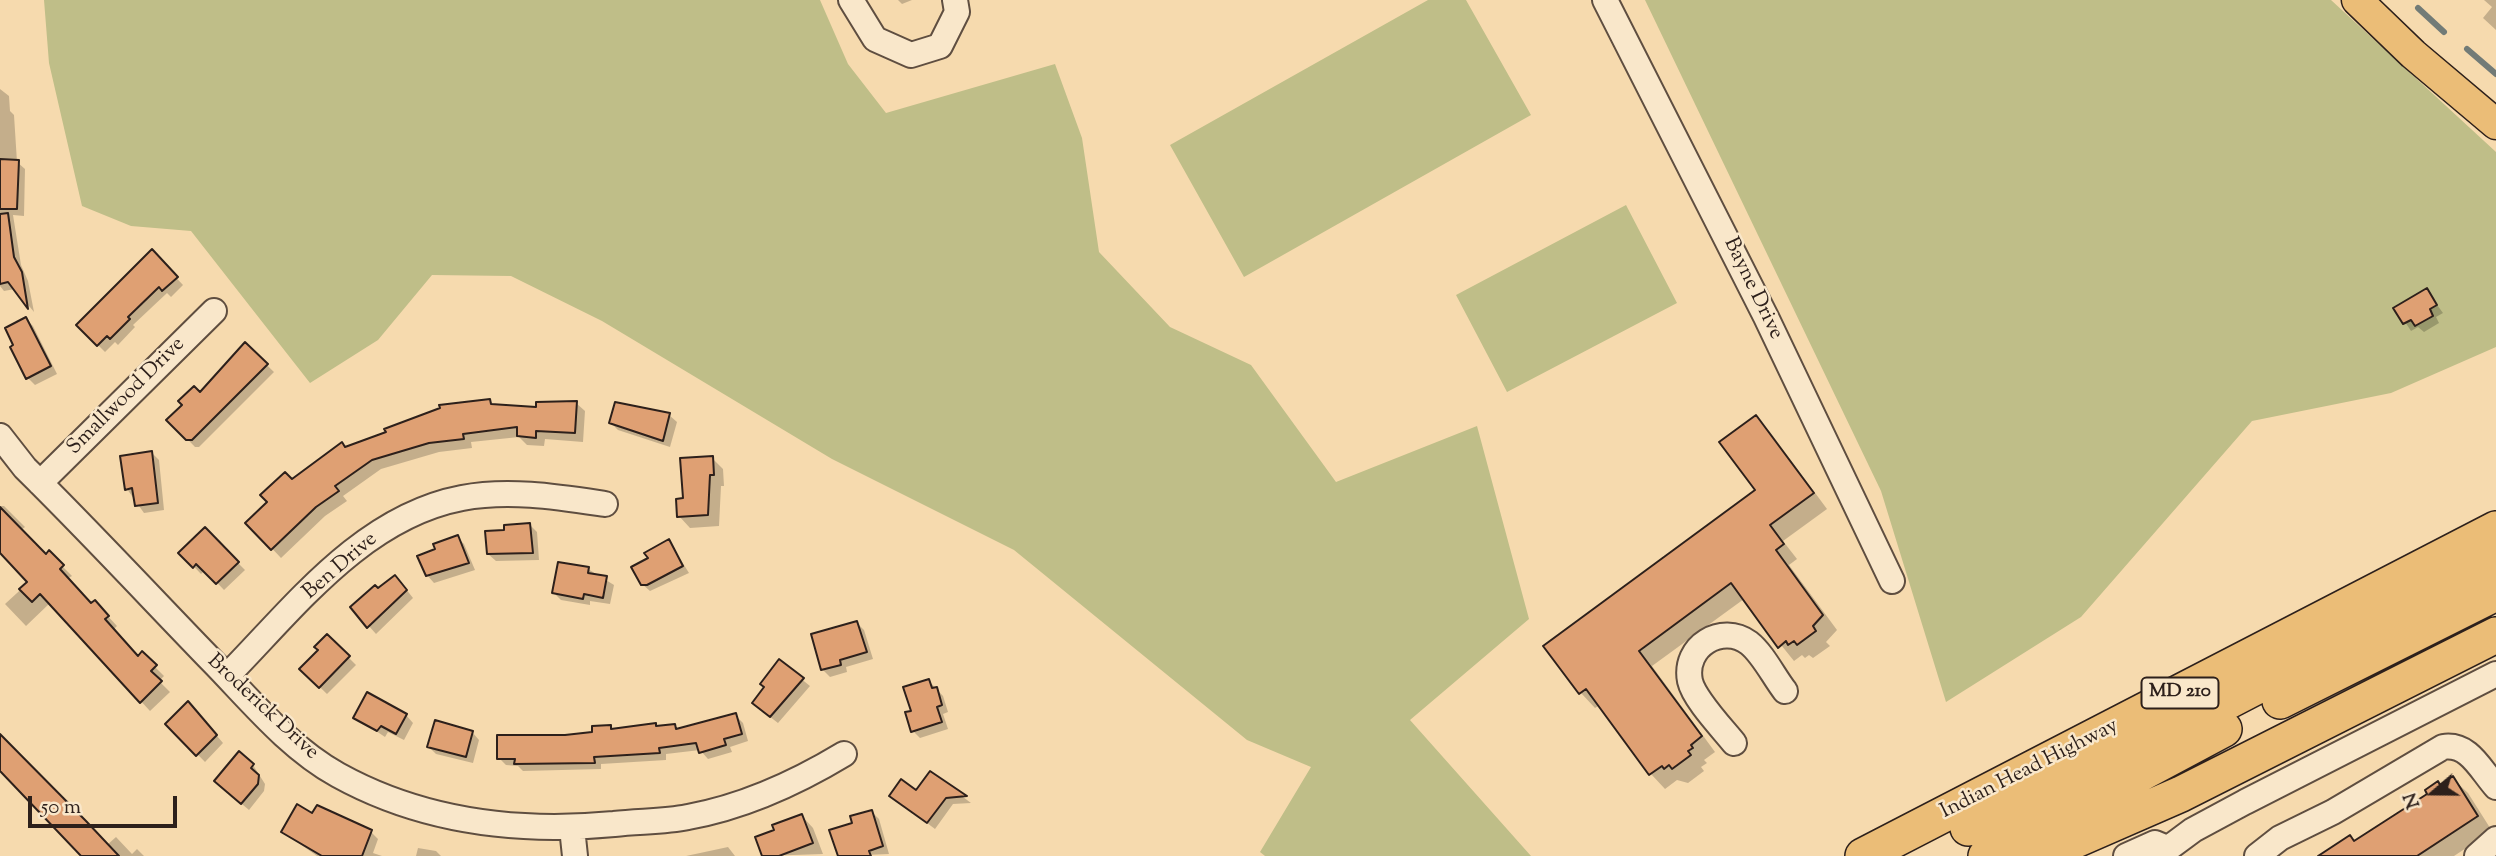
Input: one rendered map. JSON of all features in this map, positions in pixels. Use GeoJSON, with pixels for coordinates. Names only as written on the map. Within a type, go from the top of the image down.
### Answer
{"type":"FeatureCollection","features":[{"type":"Feature","properties":{"kind":"highway","name":"Indian Head Highway"},"geometry":{"type":"LineString","coordinates":[[1863,856],[2496,530]]}},
{"type":"Feature","properties":{"kind":"highway"},"geometry":{"type":"LineString","coordinates":[[1902,856],[1983,821],[2219,706],[2496,562]]}},
{"type":"Feature","properties":{"kind":"highway"},"geometry":{"type":"LineString","coordinates":[[1986,856],[2229,727],[2496,593]]}},
{"type":"Feature","properties":{"kind":"highway"},"geometry":{"type":"LineString","coordinates":[[2039,856],[2181,794],[2496,635]]}},
{"type":"Feature","properties":{"kind":"main road"},"geometry":{"type":"LineString","coordinates":[[2357,0],[2413,54],[2496,124]]}},
{"type":"Feature","properties":{"kind":"street"},"geometry":{"type":"LineString","coordinates":[[851,0],[875,39],[911,55],[940,46],[957,12],[956,0]]}},
{"type":"Feature","properties":{"kind":"street","name":"Bayne Drive"},"geometry":{"type":"LineString","coordinates":[[1605,0],[1760,304],[1892,581]]}},
{"type":"Feature","properties":{"kind":"street","name":"Smallwood Drive"},"geometry":{"type":"LineString","coordinates":[[40,483],[214,311]]}},
{"type":"Feature","properties":{"kind":"street","name":"Broderick Drive"},"geometry":{"type":"LineString","coordinates":[[0,436],[40,483],[294,742],[335,774],[400,802],[457,818],[532,828],[572,828],[704,814],[785,786],[844,754]]}},
{"type":"Feature","properties":{"kind":"street","name":"Ben Drive"},"geometry":{"type":"LineString","coordinates":[[227,676],[354,550],[416,514],[460,498],[484,495],[517,494],[606,505]]}},
{"type":"Feature","properties":{"kind":"street"},"geometry":{"type":"LineString","coordinates":[[1734,743],[1690,681],[1691,663],[1699,646],[1718,635],[1736,636],[1752,645],[1785,691]]}},
{"type":"Feature","properties":{"kind":"street"},"geometry":{"type":"LineString","coordinates":[[2126,856],[2155,842],[2162,852],[2245,802],[2496,674]]}},
{"type":"Feature","properties":{"kind":"street"},"geometry":{"type":"LineString","coordinates":[[2257,856],[2280,838],[2333,812],[2443,747],[2456,745],[2467,750],[2496,787]]}},
{"type":"Feature","properties":{"kind":"street"},"geometry":{"type":"LineString","coordinates":[[572,828],[575,856]]}},
{"type":"Feature","properties":{"kind":"street"},"geometry":{"type":"LineString","coordinates":[[2477,856],[2496,839]]}},
{"type":"Feature","properties":{"kind":"shaded area"},"geometry":{"type":"Polygon","coordinates":[[[44,0],[820,0],[848,64],[886,113],[1055,64],[1082,138],[1099,252],[1170,327],[1251,365],[1336,482],[1477,426],[1529,619],[1410,720],[1531,856],[1265,856],[1260,852],[1311,767],[1247,740],[1014,550],[832,459],[602,321],[511,276],[432,275],[378,340],[310,383],[191,231],[131,226],[82,206],[49,63],[44,0]]]}},
{"type":"Feature","properties":{"kind":"shaded area"},"geometry":{"type":"Polygon","coordinates":[[[1428,0],[1466,0],[1531,115],[1244,277],[1170,145],[1428,0]]]}},
{"type":"Feature","properties":{"kind":"shaded area"},"geometry":{"type":"Polygon","coordinates":[[[1645,0],[2331,0],[2496,152],[2496,347],[2391,393],[2252,421],[2081,617],[1946,702],[1881,491],[1645,0]]]}},
{"type":"Feature","properties":{"kind":"shaded area"},"geometry":{"type":"Polygon","coordinates":[[[1626,205],[1677,303],[1507,392],[1456,295],[1626,205]]]}},
{"type":"Feature","properties":{"kind":"building"},"geometry":{"type":"Polygon","coordinates":[[[0,159],[19,160],[17,209],[0,209],[0,159]]]}},
{"type":"Feature","properties":{"kind":"building"},"geometry":{"type":"Polygon","coordinates":[[[8,213],[14,257],[22,272],[28,309],[8,282],[0,284],[0,214],[8,213]]]}},
{"type":"Feature","properties":{"kind":"building"},"geometry":{"type":"Polygon","coordinates":[[[152,249],[178,277],[162,291],[159,287],[110,339],[107,336],[97,346],[76,325],[152,249]]]}},
{"type":"Feature","properties":{"kind":"building"},"geometry":{"type":"Polygon","coordinates":[[[2427,288],[2437,305],[2430,309],[2433,316],[2415,326],[2411,320],[2403,324],[2393,308],[2427,288]]]}},
{"type":"Feature","properties":{"kind":"building"},"geometry":{"type":"Polygon","coordinates":[[[26,317],[51,366],[26,379],[10,347],[13,345],[5,328],[26,317]]]}},
{"type":"Feature","properties":{"kind":"building"},"geometry":{"type":"Polygon","coordinates":[[[245,342],[268,364],[192,440],[186,440],[166,420],[182,405],[178,401],[194,386],[200,392],[245,342]]]}},
{"type":"Feature","properties":{"kind":"building"},"geometry":{"type":"Polygon","coordinates":[[[490,399],[491,404],[536,407],[536,402],[577,401],[575,433],[536,431],[536,438],[517,436],[517,427],[463,434],[464,439],[429,443],[372,460],[335,486],[339,491],[316,507],[271,550],[245,523],[267,502],[260,495],[285,472],[292,479],[342,442],[345,447],[386,432],[384,429],[440,408],[439,405],[490,399]]]}},
{"type":"Feature","properties":{"kind":"building"},"geometry":{"type":"Polygon","coordinates":[[[615,402],[670,413],[663,441],[609,423],[615,402]]]}},
{"type":"Feature","properties":{"kind":"building"},"geometry":{"type":"Polygon","coordinates":[[[1756,415],[1814,493],[1770,525],[1784,544],[1776,550],[1823,615],[1813,626],[1816,631],[1797,645],[1794,641],[1788,645],[1786,641],[1778,648],[1731,583],[1639,651],[1702,736],[1691,745],[1693,748],[1688,751],[1691,755],[1672,769],[1669,765],[1664,769],[1662,766],[1649,775],[1586,689],[1579,694],[1543,646],[1755,490],[1719,442],[1756,415]]]}},
{"type":"Feature","properties":{"kind":"building"},"geometry":{"type":"Polygon","coordinates":[[[152,451],[158,503],[135,506],[132,488],[125,490],[120,456],[152,451]]]}},
{"type":"Feature","properties":{"kind":"building"},"geometry":{"type":"Polygon","coordinates":[[[713,456],[714,475],[710,475],[708,515],[677,517],[676,499],[683,498],[680,458],[713,456]]]}},
{"type":"Feature","properties":{"kind":"building"},"geometry":{"type":"Polygon","coordinates":[[[0,507],[46,554],[49,550],[64,565],[60,569],[91,603],[95,600],[109,616],[105,619],[138,656],[142,651],[157,665],[151,671],[162,681],[140,703],[40,594],[32,602],[19,589],[27,582],[0,553],[0,507]]]}},
{"type":"Feature","properties":{"kind":"building"},"geometry":{"type":"Polygon","coordinates":[[[530,523],[533,553],[487,554],[485,531],[504,530],[504,525],[530,523]]]}},
{"type":"Feature","properties":{"kind":"building"},"geometry":{"type":"Polygon","coordinates":[[[205,527],[239,562],[216,584],[196,564],[193,568],[178,553],[205,527]]]}},
{"type":"Feature","properties":{"kind":"building"},"geometry":{"type":"Polygon","coordinates":[[[458,535],[469,563],[426,576],[417,556],[435,549],[433,544],[458,535]]]}},
{"type":"Feature","properties":{"kind":"building"},"geometry":{"type":"Polygon","coordinates":[[[669,539],[683,566],[647,585],[641,585],[631,567],[648,558],[644,553],[669,539]]]}},
{"type":"Feature","properties":{"kind":"building"},"geometry":{"type":"Polygon","coordinates":[[[558,562],[589,567],[588,573],[607,576],[603,598],[584,594],[583,599],[552,593],[558,562]]]}},
{"type":"Feature","properties":{"kind":"building"},"geometry":{"type":"Polygon","coordinates":[[[395,575],[407,590],[367,628],[350,607],[375,585],[378,588],[395,575]]]}},
{"type":"Feature","properties":{"kind":"building"},"geometry":{"type":"Polygon","coordinates":[[[857,621],[867,652],[840,660],[841,665],[821,670],[811,634],[857,621]]]}},
{"type":"Feature","properties":{"kind":"building"},"geometry":{"type":"Polygon","coordinates":[[[327,634],[350,656],[319,688],[299,669],[318,650],[314,647],[327,634]]]}},
{"type":"Feature","properties":{"kind":"building"},"geometry":{"type":"Polygon","coordinates":[[[779,659],[804,678],[770,717],[752,703],[764,687],[760,684],[779,659]]]}},
{"type":"Feature","properties":{"kind":"building"},"geometry":{"type":"Polygon","coordinates":[[[929,679],[932,688],[937,687],[942,705],[937,707],[942,722],[911,732],[905,712],[911,711],[903,687],[929,679]]]}},
{"type":"Feature","properties":{"kind":"building"},"geometry":{"type":"Polygon","coordinates":[[[367,692],[407,714],[396,734],[381,726],[377,731],[353,718],[367,692]]]}},
{"type":"Feature","properties":{"kind":"building"},"geometry":{"type":"Polygon","coordinates":[[[188,701],[217,735],[196,756],[165,724],[188,701]]]}},
{"type":"Feature","properties":{"kind":"building"},"geometry":{"type":"Polygon","coordinates":[[[736,713],[742,734],[724,739],[726,745],[699,753],[696,743],[659,748],[660,753],[594,757],[595,763],[514,764],[515,759],[497,759],[497,735],[565,735],[592,732],[592,726],[611,725],[611,729],[656,723],[656,726],[675,724],[676,729],[736,713]]]}},
{"type":"Feature","properties":{"kind":"building"},"geometry":{"type":"Polygon","coordinates":[[[435,720],[473,731],[466,757],[427,747],[435,720]]]}},
{"type":"Feature","properties":{"kind":"building"},"geometry":{"type":"Polygon","coordinates":[[[0,734],[119,856],[81,856],[0,771],[0,734]]]}},
{"type":"Feature","properties":{"kind":"building"},"geometry":{"type":"Polygon","coordinates":[[[239,751],[254,764],[251,768],[259,775],[258,784],[241,804],[214,781],[239,751]]]}},
{"type":"Feature","properties":{"kind":"building"},"geometry":{"type":"Polygon","coordinates":[[[930,771],[967,796],[946,798],[927,823],[889,796],[901,779],[916,790],[930,771]]]}},
{"type":"Feature","properties":{"kind":"building"},"geometry":{"type":"Polygon","coordinates":[[[2453,776],[2478,816],[2417,856],[2318,856],[2350,835],[2354,841],[2427,794],[2425,790],[2438,781],[2440,785],[2453,776]]]}},
{"type":"Feature","properties":{"kind":"building"},"geometry":{"type":"Polygon","coordinates":[[[297,804],[312,813],[317,805],[372,830],[362,856],[322,856],[281,832],[297,804]]]}},
{"type":"Feature","properties":{"kind":"building"},"geometry":{"type":"Polygon","coordinates":[[[872,810],[883,846],[869,851],[871,856],[838,856],[829,830],[852,823],[850,816],[872,810]]]}},
{"type":"Feature","properties":{"kind":"building"},"geometry":{"type":"Polygon","coordinates":[[[802,814],[813,843],[779,856],[762,856],[755,837],[774,830],[772,825],[802,814]]]}},
{"type":"Feature","properties":{"kind":"waterway"},"geometry":{"type":"LineString","coordinates":[[2418,8],[2444,32]]}},
{"type":"Feature","properties":{"kind":"waterway"},"geometry":{"type":"LineString","coordinates":[[2467,49],[2496,74]]}}]}
